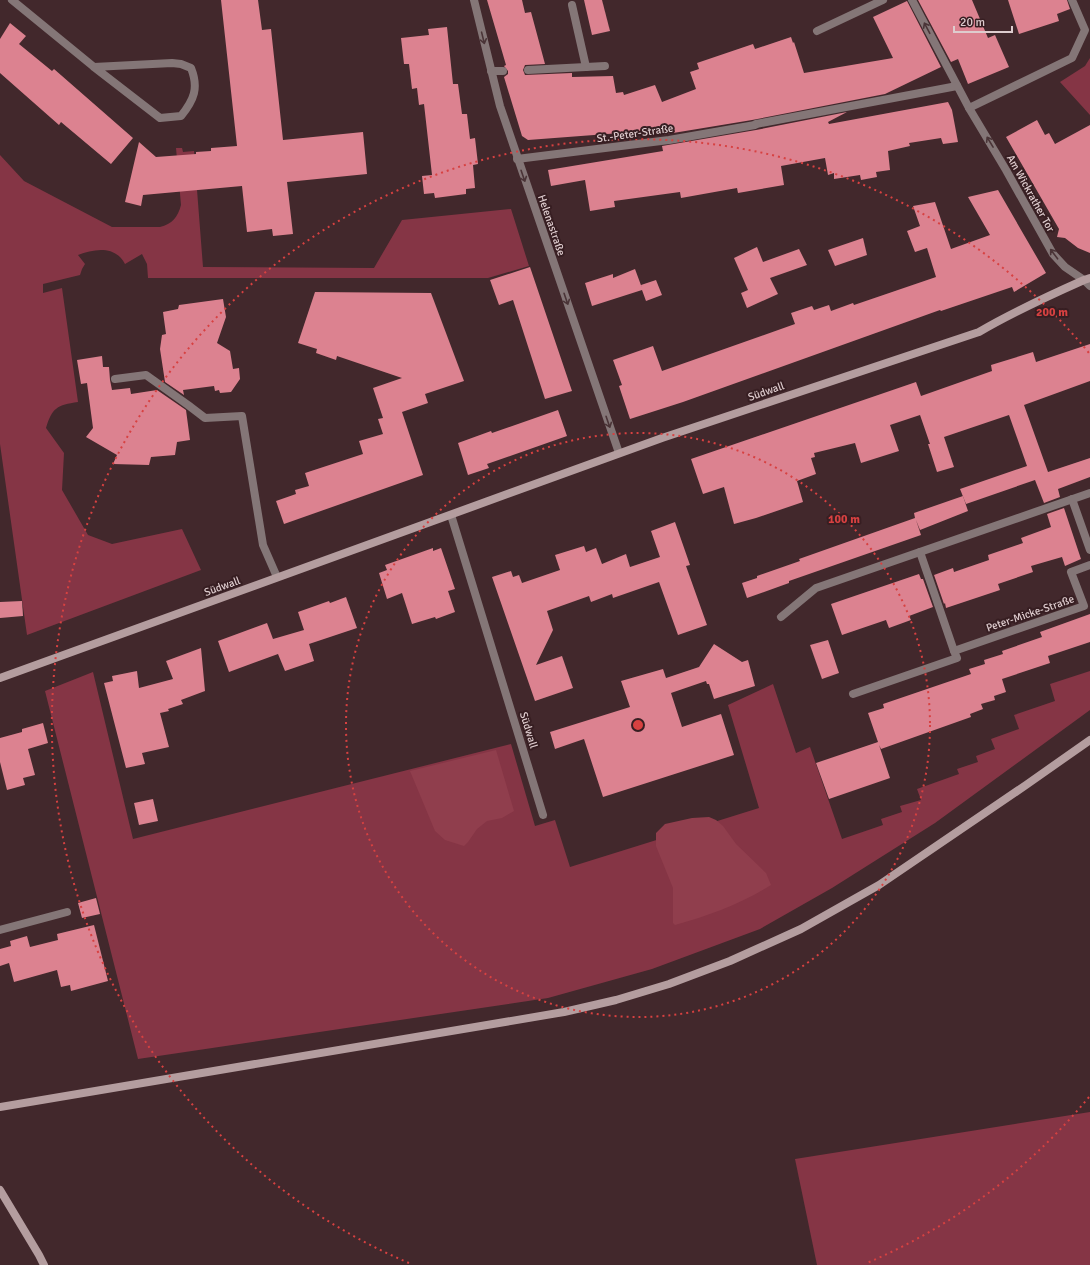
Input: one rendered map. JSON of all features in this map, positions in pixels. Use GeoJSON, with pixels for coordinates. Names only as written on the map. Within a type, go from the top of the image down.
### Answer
{"type":"FeatureCollection","features":[{"type":"Feature","properties":{"kind":"street"},"geometry":{"type":"LineString","coordinates":[[12,0],[94,67],[160,118],[181,116],[193,101],[195,90],[194,76],[191,68],[181,64],[172,63],[94,67]]}},
{"type":"Feature","properties":{"kind":"street","name":"Helenastraße"},"geometry":{"type":"LineString","coordinates":[[474,0],[500,106],[619,453]]}},
{"type":"Feature","properties":{"kind":"street"},"geometry":{"type":"LineString","coordinates":[[817,31],[883,0]]}},
{"type":"Feature","properties":{"kind":"street","name":"Am Wickrather Tor"},"geometry":{"type":"LineString","coordinates":[[912,0],[969,108],[1053,254],[1065,267],[1087,279]]}},
{"type":"Feature","properties":{"kind":"street"},"geometry":{"type":"LineString","coordinates":[[969,108],[1072,58],[1085,30],[1072,0]]}},
{"type":"Feature","properties":{"kind":"street"},"geometry":{"type":"LineString","coordinates":[[572,5],[586,67]]}},
{"type":"Feature","properties":{"kind":"street"},"geometry":{"type":"LineString","coordinates":[[528,70],[605,66]]}},
{"type":"Feature","properties":{"kind":"street"},"geometry":{"type":"LineString","coordinates":[[491,71],[503,71]]}},
{"type":"Feature","properties":{"kind":"street","name":"St.-Peter-Straße"},"geometry":{"type":"LineString","coordinates":[[517,159],[669,140],[957,86]]}},
{"type":"Feature","properties":{"kind":"street"},"geometry":{"type":"LineString","coordinates":[[1087,279],[1090,286]]}},
{"type":"Feature","properties":{"kind":"street","name":"Südwall"},"geometry":{"type":"LineString","coordinates":[[0,678],[619,453],[979,332],[1003,318],[1087,279]]}},
{"type":"Feature","properties":{"kind":"street"},"geometry":{"type":"LineString","coordinates":[[115,379],[146,375],[188,404],[205,418],[242,416],[263,545],[277,578]]}},
{"type":"Feature","properties":{"kind":"street"},"geometry":{"type":"LineString","coordinates":[[781,618],[816,588],[1090,493]]}},
{"type":"Feature","properties":{"kind":"street"},"geometry":{"type":"LineString","coordinates":[[1072,499],[1090,550]]}},
{"type":"Feature","properties":{"kind":"street","name":"Südwall"},"geometry":{"type":"LineString","coordinates":[[451,515],[543,815]]}},
{"type":"Feature","properties":{"kind":"street"},"geometry":{"type":"LineString","coordinates":[[853,694],[957,658],[920,552]]}},
{"type":"Feature","properties":{"kind":"street","name":"Peter-Micke-Straße"},"geometry":{"type":"LineString","coordinates":[[954,651],[1084,606],[1071,572],[1090,565]]}},
{"type":"Feature","properties":{"kind":"street"},"geometry":{"type":"LineString","coordinates":[[0,1107],[564,1012],[616,1000],[669,984],[730,962],[802,929],[879,885],[1090,740]]}},
{"type":"Feature","properties":{"kind":"street"},"geometry":{"type":"LineString","coordinates":[[0,930],[67,912]]}},
{"type":"Feature","properties":{"kind":"street"},"geometry":{"type":"LineString","coordinates":[[1,1194],[44,1265]]}},
{"type":"Feature","properties":{"kind":"shaded area"},"geometry":{"type":"Polygon","coordinates":[[[1090,58],[1090,115],[1060,82],[1085,66],[1090,58]]]}},
{"type":"Feature","properties":{"kind":"shaded area"},"geometry":{"type":"Polygon","coordinates":[[[176,148],[182,148],[183,152],[194,151],[203,267],[374,268],[402,220],[511,209],[529,266],[488,278],[148,278],[147,264],[142,254],[125,264],[121,258],[110,251],[97,250],[78,255],[85,264],[80,275],[43,284],[43,293],[62,288],[78,402],[60,406],[56,409],[53,412],[46,428],[64,453],[62,490],[88,535],[112,544],[182,529],[201,570],[27,635],[0,444],[0,155],[24,181],[112,227],[160,227],[168,224],[174,219],[181,205],[176,148]]]}},
{"type":"Feature","properties":{"kind":"shaded area"},"geometry":{"type":"Polygon","coordinates":[[[1090,671],[1090,710],[935,823],[832,888],[760,929],[652,969],[548,998],[138,1059],[45,691],[93,672],[133,839],[511,744],[535,826],[555,820],[570,867],[759,808],[728,705],[773,684],[796,753],[810,747],[842,839],[883,825],[881,819],[902,812],[900,806],[921,800],[917,789],[959,774],[957,769],[978,762],[976,756],[995,749],[991,739],[1019,729],[1014,715],[1055,701],[1050,684],[1090,671]]]}},
{"type":"Feature","properties":{"kind":"shaded area"},"geometry":{"type":"Polygon","coordinates":[[[496,750],[514,811],[502,818],[487,821],[477,829],[464,846],[445,840],[435,831],[410,771],[496,750]]]}},
{"type":"Feature","properties":{"kind":"shaded area"},"geometry":{"type":"Polygon","coordinates":[[[709,817],[716,820],[723,826],[736,844],[766,873],[771,885],[748,898],[724,908],[675,925],[673,923],[673,888],[656,846],[656,833],[665,824],[692,818],[709,817]]]}},
{"type":"Feature","properties":{"kind":"shaded area"},"geometry":{"type":"Polygon","coordinates":[[[1090,1112],[1090,1265],[817,1265],[795,1159],[1090,1112]]]}},
{"type":"Feature","properties":{"kind":"building"},"geometry":{"type":"Polygon","coordinates":[[[221,0],[258,0],[262,30],[271,29],[283,140],[363,132],[367,174],[287,182],[293,234],[273,236],[272,229],[247,232],[242,186],[143,195],[141,206],[125,202],[139,142],[156,157],[196,154],[196,152],[211,151],[211,148],[237,146],[221,0]]]}},
{"type":"Feature","properties":{"kind":"building"},"geometry":{"type":"Polygon","coordinates":[[[487,0],[522,0],[525,13],[531,12],[545,64],[525,65],[523,70],[525,75],[572,73],[572,77],[613,76],[616,93],[623,92],[624,95],[655,85],[662,102],[696,89],[690,72],[699,69],[697,63],[753,44],[755,49],[791,37],[804,73],[893,58],[873,17],[907,1],[941,67],[885,94],[752,120],[661,135],[660,130],[528,140],[522,136],[504,77],[508,74],[508,71],[504,66],[506,65],[487,0]]]}},
{"type":"Feature","properties":{"kind":"building"},"geometry":{"type":"Polygon","coordinates":[[[584,0],[602,0],[610,31],[592,35],[584,0]]]}},
{"type":"Feature","properties":{"kind":"building"},"geometry":{"type":"Polygon","coordinates":[[[918,0],[972,0],[988,38],[995,35],[1009,67],[968,84],[958,59],[951,62],[918,0]]]}},
{"type":"Feature","properties":{"kind":"building"},"geometry":{"type":"Polygon","coordinates":[[[1008,0],[1067,0],[1070,9],[1057,14],[1059,21],[1019,34],[1008,0]]]}},
{"type":"Feature","properties":{"kind":"building"},"geometry":{"type":"Polygon","coordinates":[[[10,23],[26,36],[19,44],[52,71],[54,69],[133,138],[111,164],[61,122],[59,125],[0,73],[0,39],[10,23]]]}},
{"type":"Feature","properties":{"kind":"building"},"geometry":{"type":"Polygon","coordinates":[[[447,27],[453,84],[458,84],[462,114],[467,114],[470,139],[475,138],[478,164],[473,165],[475,188],[466,189],[466,194],[435,198],[434,193],[424,194],[422,176],[432,175],[424,104],[419,105],[417,88],[412,89],[409,64],[404,64],[401,38],[429,35],[428,29],[447,27]]]}},
{"type":"Feature","properties":{"kind":"building"},"geometry":{"type":"Polygon","coordinates":[[[948,102],[952,110],[958,142],[943,144],[941,138],[909,143],[910,146],[888,151],[890,170],[876,172],[877,177],[861,180],[860,175],[834,179],[834,173],[828,175],[825,158],[781,166],[784,185],[738,193],[737,188],[681,198],[680,192],[614,201],[615,207],[590,211],[585,180],[551,186],[548,170],[663,151],[662,146],[756,130],[847,112],[828,122],[829,124],[948,102]]]}},
{"type":"Feature","properties":{"kind":"building"},"geometry":{"type":"Polygon","coordinates":[[[1037,120],[1045,135],[1049,133],[1055,144],[1090,125],[1090,253],[1078,248],[1065,238],[1057,237],[1059,229],[1006,137],[1037,120]]]}},
{"type":"Feature","properties":{"kind":"building"},"geometry":{"type":"Polygon","coordinates":[[[998,190],[1046,273],[1014,292],[1012,287],[941,311],[940,310],[683,402],[630,419],[619,386],[622,385],[613,360],[653,346],[662,371],[795,324],[791,313],[812,306],[814,310],[829,305],[831,311],[853,303],[854,305],[936,277],[927,248],[915,252],[907,231],[920,226],[913,206],[935,202],[951,249],[990,235],[968,197],[998,190]]]}},
{"type":"Feature","properties":{"kind":"building"},"geometry":{"type":"Polygon","coordinates":[[[863,238],[867,255],[835,266],[828,250],[863,238]]]}},
{"type":"Feature","properties":{"kind":"building"},"geometry":{"type":"Polygon","coordinates":[[[757,247],[763,262],[799,249],[807,265],[770,278],[778,294],[747,308],[741,293],[748,290],[734,258],[757,247]]]}},
{"type":"Feature","properties":{"kind":"building"},"geometry":{"type":"Polygon","coordinates":[[[530,267],[572,391],[545,399],[513,300],[499,305],[490,280],[530,267]]]}},
{"type":"Feature","properties":{"kind":"building"},"geometry":{"type":"Polygon","coordinates":[[[635,269],[642,288],[641,285],[656,280],[662,295],[646,301],[642,290],[592,306],[585,283],[613,274],[613,278],[635,269]]]}},
{"type":"Feature","properties":{"kind":"building"},"geometry":{"type":"Polygon","coordinates":[[[315,292],[431,293],[464,381],[425,394],[428,403],[402,412],[423,475],[284,524],[276,501],[296,494],[295,490],[309,486],[305,473],[363,454],[359,441],[383,434],[378,419],[383,418],[373,388],[402,378],[337,356],[336,360],[316,353],[317,349],[298,343],[315,292]]]}},
{"type":"Feature","properties":{"kind":"building"},"geometry":{"type":"Polygon","coordinates":[[[223,299],[226,317],[217,343],[230,351],[233,369],[239,368],[240,379],[231,392],[220,393],[219,390],[215,391],[214,386],[183,390],[184,395],[165,382],[160,349],[162,335],[166,334],[163,312],[178,309],[179,305],[223,299]]]}},
{"type":"Feature","properties":{"kind":"building"},"geometry":{"type":"Polygon","coordinates":[[[1090,344],[1090,381],[1024,405],[1048,472],[1090,458],[1090,477],[1058,489],[1060,497],[1044,503],[1035,480],[966,504],[960,489],[1027,466],[1009,415],[944,437],[954,467],[937,472],[928,444],[930,444],[920,415],[890,425],[899,451],[861,463],[855,443],[814,453],[815,457],[811,458],[816,474],[797,481],[803,502],[734,524],[724,487],[703,494],[691,459],[916,382],[921,396],[992,371],[991,365],[1033,352],[1036,362],[1090,344]]]}},
{"type":"Feature","properties":{"kind":"building"},"geometry":{"type":"Polygon","coordinates":[[[102,356],[103,367],[109,367],[112,390],[130,388],[131,394],[157,390],[186,410],[190,440],[177,442],[175,455],[151,457],[149,465],[113,464],[117,455],[86,437],[93,428],[87,383],[81,384],[77,360],[102,356]]]}},
{"type":"Feature","properties":{"kind":"building"},"geometry":{"type":"Polygon","coordinates":[[[558,410],[567,436],[487,464],[489,468],[468,475],[458,443],[558,410]]]}},
{"type":"Feature","properties":{"kind":"building"},"geometry":{"type":"Polygon","coordinates":[[[963,496],[968,511],[920,530],[916,520],[921,535],[789,581],[789,583],[747,598],[742,583],[757,578],[757,576],[800,561],[799,559],[915,518],[914,513],[963,496]]]}},
{"type":"Feature","properties":{"kind":"building"},"geometry":{"type":"Polygon","coordinates":[[[1064,508],[1081,559],[1065,566],[1062,557],[1031,566],[1033,572],[998,584],[1000,590],[946,608],[934,575],[953,568],[954,572],[989,560],[988,555],[1023,543],[1021,538],[1051,527],[1047,514],[1064,508]]]}},
{"type":"Feature","properties":{"kind":"building"},"geometry":{"type":"Polygon","coordinates":[[[675,522],[690,565],[686,566],[707,625],[678,635],[659,582],[613,598],[612,594],[591,602],[589,596],[547,611],[553,630],[536,665],[562,656],[573,688],[535,701],[492,577],[511,571],[513,577],[519,575],[522,583],[560,570],[555,555],[584,546],[586,552],[596,548],[602,564],[626,554],[630,567],[660,557],[651,531],[675,522]]]}},
{"type":"Feature","properties":{"kind":"building"},"geometry":{"type":"Polygon","coordinates":[[[433,548],[433,551],[441,548],[455,589],[448,591],[455,612],[436,619],[435,617],[412,624],[402,593],[387,599],[379,573],[387,570],[385,565],[433,548]]]}},
{"type":"Feature","properties":{"kind":"building"},"geometry":{"type":"Polygon","coordinates":[[[919,574],[921,579],[923,579],[933,607],[909,616],[911,620],[889,628],[886,620],[842,635],[831,604],[919,574]]]}},
{"type":"Feature","properties":{"kind":"building"},"geometry":{"type":"Polygon","coordinates":[[[346,597],[357,628],[309,644],[314,661],[285,671],[278,654],[229,672],[218,641],[267,623],[273,639],[304,630],[298,612],[329,601],[330,603],[346,597]]]}},
{"type":"Feature","properties":{"kind":"building"},"geometry":{"type":"Polygon","coordinates":[[[22,601],[23,616],[0,618],[0,602],[22,601]]]}},
{"type":"Feature","properties":{"kind":"building"},"geometry":{"type":"Polygon","coordinates":[[[1090,614],[1090,642],[1048,656],[1050,663],[1002,679],[1006,692],[994,696],[995,700],[981,704],[983,709],[970,714],[971,717],[881,749],[879,745],[890,778],[829,799],[816,763],[878,742],[868,713],[884,708],[883,704],[971,674],[969,669],[985,664],[984,660],[1003,654],[1002,651],[1042,637],[1040,632],[1090,614]]]}},
{"type":"Feature","properties":{"kind":"building"},"geometry":{"type":"Polygon","coordinates":[[[828,640],[839,673],[822,679],[810,645],[828,640]]]}},
{"type":"Feature","properties":{"kind":"building"},"geometry":{"type":"Polygon","coordinates":[[[714,644],[742,662],[748,660],[755,686],[714,699],[709,684],[707,684],[706,681],[671,693],[682,727],[721,714],[734,755],[603,797],[584,739],[555,749],[550,732],[630,707],[621,681],[663,669],[666,678],[699,667],[714,644]]]}},
{"type":"Feature","properties":{"kind":"building"},"geometry":{"type":"Polygon","coordinates":[[[201,648],[205,691],[181,700],[183,704],[168,709],[169,711],[160,713],[169,747],[142,753],[145,764],[126,768],[104,683],[113,681],[112,676],[137,671],[139,688],[173,679],[166,661],[201,648]]]}},
{"type":"Feature","properties":{"kind":"building"},"geometry":{"type":"Polygon","coordinates":[[[43,723],[48,743],[28,749],[35,775],[23,778],[25,785],[7,790],[0,762],[0,738],[22,732],[22,729],[43,723]]]}},
{"type":"Feature","properties":{"kind":"building"},"geometry":{"type":"Polygon","coordinates":[[[153,799],[158,821],[139,825],[134,803],[153,799]]]}},
{"type":"Feature","properties":{"kind":"building"},"geometry":{"type":"Polygon","coordinates":[[[96,898],[100,914],[82,918],[78,903],[96,898]]]}},
{"type":"Feature","properties":{"kind":"building"},"geometry":{"type":"Polygon","coordinates":[[[94,925],[108,981],[71,991],[70,985],[61,987],[57,970],[14,982],[9,963],[0,966],[0,949],[11,946],[10,941],[27,936],[30,947],[58,940],[57,934],[94,925]]]}}]}
